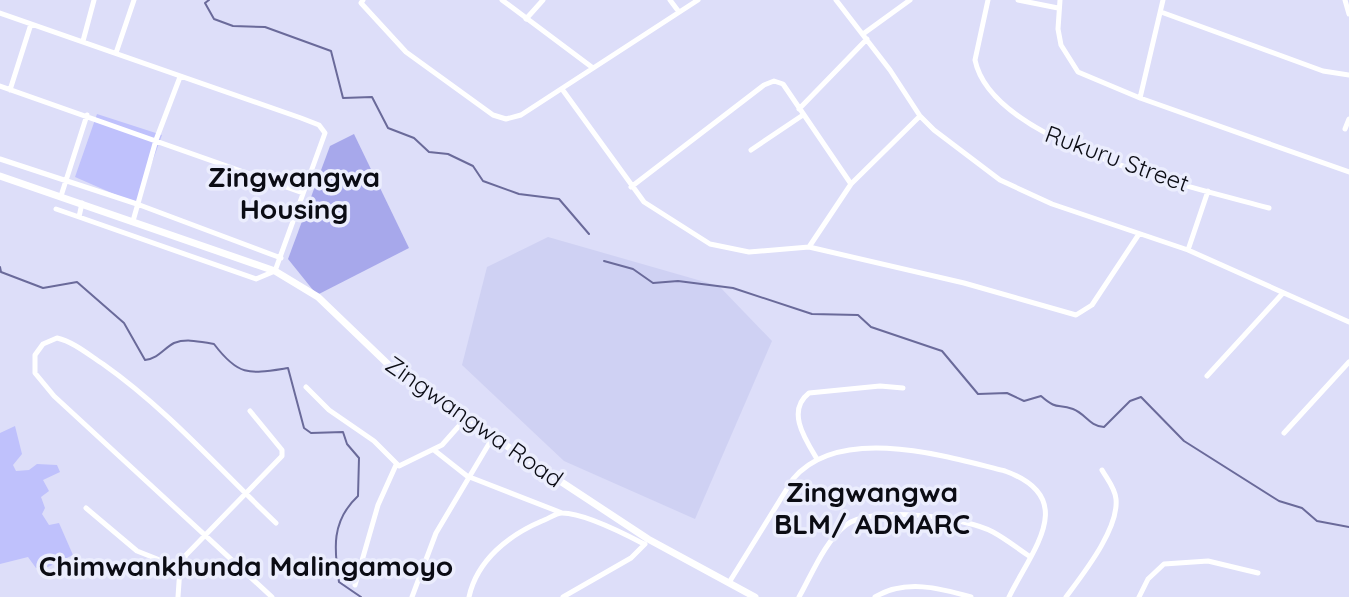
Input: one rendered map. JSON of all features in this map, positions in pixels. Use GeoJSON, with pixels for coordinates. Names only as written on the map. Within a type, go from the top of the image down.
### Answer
{"type":"FeatureCollection","features":[{"type":"Feature","properties":{"kind":"street"},"geometry":{"type":"LineString","coordinates":[[83,41],[94,0]]}},
{"type":"Feature","properties":{"kind":"street"},"geometry":{"type":"LineString","coordinates":[[116,53],[134,0]]}},
{"type":"Feature","properties":{"kind":"street"},"geometry":{"type":"LineString","coordinates":[[363,0],[361,3],[406,52],[501,118],[521,115],[698,0]]}},
{"type":"Feature","properties":{"kind":"street"},"geometry":{"type":"LineString","coordinates":[[502,0],[593,68]]}},
{"type":"Feature","properties":{"kind":"street"},"geometry":{"type":"LineString","coordinates":[[526,19],[542,0]]}},
{"type":"Feature","properties":{"kind":"street"},"geometry":{"type":"LineString","coordinates":[[670,0],[679,12]]}},
{"type":"Feature","properties":{"kind":"street"},"geometry":{"type":"LineString","coordinates":[[836,0],[865,36],[920,116],[945,139],[1000,180],[1052,204],[1188,250],[1349,322]]}},
{"type":"Feature","properties":{"kind":"street"},"geometry":{"type":"LineString","coordinates":[[751,150],[801,112],[865,36],[910,0]]}},
{"type":"Feature","properties":{"kind":"street","name":"Rukuru Street"},"geometry":{"type":"LineString","coordinates":[[988,0],[975,60],[976,70],[987,88],[1028,125],[1086,152],[1269,208]]}},
{"type":"Feature","properties":{"kind":"street"},"geometry":{"type":"LineString","coordinates":[[1018,0],[1058,8]]}},
{"type":"Feature","properties":{"kind":"street"},"geometry":{"type":"LineString","coordinates":[[1060,0],[1058,8],[1061,45],[1077,72],[1140,98],[1349,172]]}},
{"type":"Feature","properties":{"kind":"street"},"geometry":{"type":"LineString","coordinates":[[1140,98],[1163,0]]}},
{"type":"Feature","properties":{"kind":"street"},"geometry":{"type":"LineString","coordinates":[[1346,0],[1349,14]]}},
{"type":"Feature","properties":{"kind":"street"},"geometry":{"type":"LineString","coordinates":[[1161,12],[1323,71],[1349,75]]}},
{"type":"Feature","properties":{"kind":"street"},"geometry":{"type":"LineString","coordinates":[[0,13],[323,128],[325,137],[281,258],[275,271],[256,279],[57,209]]}},
{"type":"Feature","properties":{"kind":"street"},"geometry":{"type":"LineString","coordinates":[[10,90],[31,24]]}},
{"type":"Feature","properties":{"kind":"street"},"geometry":{"type":"LineString","coordinates":[[133,221],[156,141],[180,77]]}},
{"type":"Feature","properties":{"kind":"street"},"geometry":{"type":"LineString","coordinates":[[631,187],[769,82],[783,84],[851,184]]}},
{"type":"Feature","properties":{"kind":"street"},"geometry":{"type":"LineString","coordinates":[[0,86],[303,193]]}},
{"type":"Feature","properties":{"kind":"street"},"geometry":{"type":"LineString","coordinates":[[562,89],[643,202],[722,248],[749,252],[809,247],[964,284],[1076,315],[1087,310],[1139,234]]}},
{"type":"Feature","properties":{"kind":"street"},"geometry":{"type":"LineString","coordinates":[[61,196],[87,115]]}},
{"type":"Feature","properties":{"kind":"street"},"geometry":{"type":"LineString","coordinates":[[809,247],[851,184],[920,116]]}},
{"type":"Feature","properties":{"kind":"street"},"geometry":{"type":"LineString","coordinates":[[1345,129],[1349,119]]}},
{"type":"Feature","properties":{"kind":"street"},"geometry":{"type":"LineString","coordinates":[[0,159],[138,204],[281,258]]}},
{"type":"Feature","properties":{"kind":"street","name":"Zingwangwa Road"},"geometry":{"type":"LineString","coordinates":[[0,176],[275,271],[318,297],[393,369],[646,542],[730,582],[755,597]]}},
{"type":"Feature","properties":{"kind":"street"},"geometry":{"type":"LineString","coordinates":[[1188,250],[1208,191]]}},
{"type":"Feature","properties":{"kind":"street"},"geometry":{"type":"LineString","coordinates":[[79,216],[82,203]]}},
{"type":"Feature","properties":{"kind":"street"},"geometry":{"type":"LineString","coordinates":[[145,241],[150,227]]}},
{"type":"Feature","properties":{"kind":"street"},"geometry":{"type":"LineString","coordinates":[[1207,376],[1283,293]]}},
{"type":"Feature","properties":{"kind":"street"},"geometry":{"type":"LineString","coordinates":[[272,597],[41,381],[33,364],[35,355],[43,344],[57,338],[65,340],[123,379],[182,429],[276,523]]}},
{"type":"Feature","properties":{"kind":"street"},"geometry":{"type":"LineString","coordinates":[[1284,433],[1349,362]]}},
{"type":"Feature","properties":{"kind":"street"},"geometry":{"type":"LineString","coordinates":[[817,459],[797,412],[802,398],[816,390],[880,386],[904,388]]}},
{"type":"Feature","properties":{"kind":"street"},"geometry":{"type":"LineString","coordinates":[[306,387],[329,410],[374,441],[396,465],[404,466],[434,450],[448,440],[466,418]]}},
{"type":"Feature","properties":{"kind":"street"},"geometry":{"type":"LineString","coordinates":[[178,597],[180,568],[186,555],[247,495],[283,453],[250,411]]}},
{"type":"Feature","properties":{"kind":"street"},"geometry":{"type":"LineString","coordinates":[[412,597],[436,533],[467,476],[493,437]]}},
{"type":"Feature","properties":{"kind":"street"},"geometry":{"type":"LineString","coordinates":[[730,582],[793,479],[817,459],[851,449],[892,449],[971,463],[1023,478],[1041,495],[1048,514],[1038,543],[1009,597]]}},
{"type":"Feature","properties":{"kind":"street"},"geometry":{"type":"LineString","coordinates":[[434,450],[467,476],[646,542],[631,558],[563,597]]}},
{"type":"Feature","properties":{"kind":"street"},"geometry":{"type":"LineString","coordinates":[[355,585],[378,505],[396,465]]}},
{"type":"Feature","properties":{"kind":"street"},"geometry":{"type":"LineString","coordinates":[[1066,597],[1095,555],[1116,508],[1115,491],[1102,470]]}},
{"type":"Feature","properties":{"kind":"street"},"geometry":{"type":"LineString","coordinates":[[86,508],[137,551],[180,568]]}},
{"type":"Feature","properties":{"kind":"street"},"geometry":{"type":"LineString","coordinates":[[469,597],[477,574],[503,544],[524,529],[562,513]]}},
{"type":"Feature","properties":{"kind":"street"},"geometry":{"type":"LineString","coordinates":[[799,597],[838,532],[863,517],[892,515],[963,521],[993,532],[1029,556]]}},
{"type":"Feature","properties":{"kind":"street"},"geometry":{"type":"LineString","coordinates":[[1139,597],[1156,569],[1173,562],[1208,561],[1258,573]]}},
{"type":"Feature","properties":{"kind":"street"},"geometry":{"type":"LineString","coordinates":[[875,597],[890,590],[918,586],[971,597]]}},
{"type":"Feature","properties":{"kind":"shaded area"},"geometry":{"type":"Polygon","coordinates":[[[97,114],[162,135],[137,204],[75,177],[97,114]]]}},
{"type":"Feature","properties":{"kind":"shaded area"},"geometry":{"type":"Polygon","coordinates":[[[354,134],[409,248],[317,295],[288,259],[330,146],[354,134]]]}},
{"type":"Feature","properties":{"kind":"shaded area"},"geometry":{"type":"Polygon","coordinates":[[[548,237],[719,286],[772,341],[695,519],[564,461],[462,365],[487,267],[548,237]]]}},
{"type":"Feature","properties":{"kind":"shaded area"},"geometry":{"type":"Polygon","coordinates":[[[15,426],[22,454],[13,465],[16,471],[29,470],[37,464],[57,465],[60,472],[43,480],[49,491],[41,497],[45,508],[42,514],[49,525],[59,523],[73,555],[48,567],[36,568],[28,557],[0,564],[0,433],[15,426]]]}},
{"type":"Feature","properties":{"kind":"waterway"},"geometry":{"type":"LineString","coordinates":[[209,0],[205,3],[214,19],[233,26],[265,27],[331,51],[343,98],[372,97],[388,128],[414,138],[429,152],[448,154],[473,166],[483,181],[519,194],[559,199],[589,234]]}},
{"type":"Feature","properties":{"kind":"waterway"},"geometry":{"type":"LineString","coordinates":[[604,261],[633,269],[653,283],[678,281],[733,288],[812,314],[858,315],[871,327],[942,351],[978,394],[1007,393],[1024,401],[1041,396],[1054,405],[1077,411],[1099,426],[1104,427],[1130,401],[1141,397],[1184,441],[1279,501],[1302,508],[1317,521],[1349,527]]}},
{"type":"Feature","properties":{"kind":"waterway"},"geometry":{"type":"LineString","coordinates":[[0,267],[1,272],[43,288],[77,282],[124,323],[145,360],[174,343],[189,341],[214,344],[231,363],[246,371],[288,368],[304,428],[311,433],[343,432],[347,444],[359,458],[358,496],[343,515],[339,525],[336,558],[339,582],[361,597]]}},
{"type":"Feature","properties":{"kind":"district","name":"Zingwangwa Housing"},"geometry":{"type":"Point","coordinates":[294,193]}},
{"type":"Feature","properties":{"kind":"district","name":"Zingwangwa BLM/ ADMARC"},"geometry":{"type":"Point","coordinates":[872,508]}},
{"type":"Feature","properties":{"kind":"district","name":"Chimwankhunda Malingamoyo"},"geometry":{"type":"Point","coordinates":[246,566]}}]}
